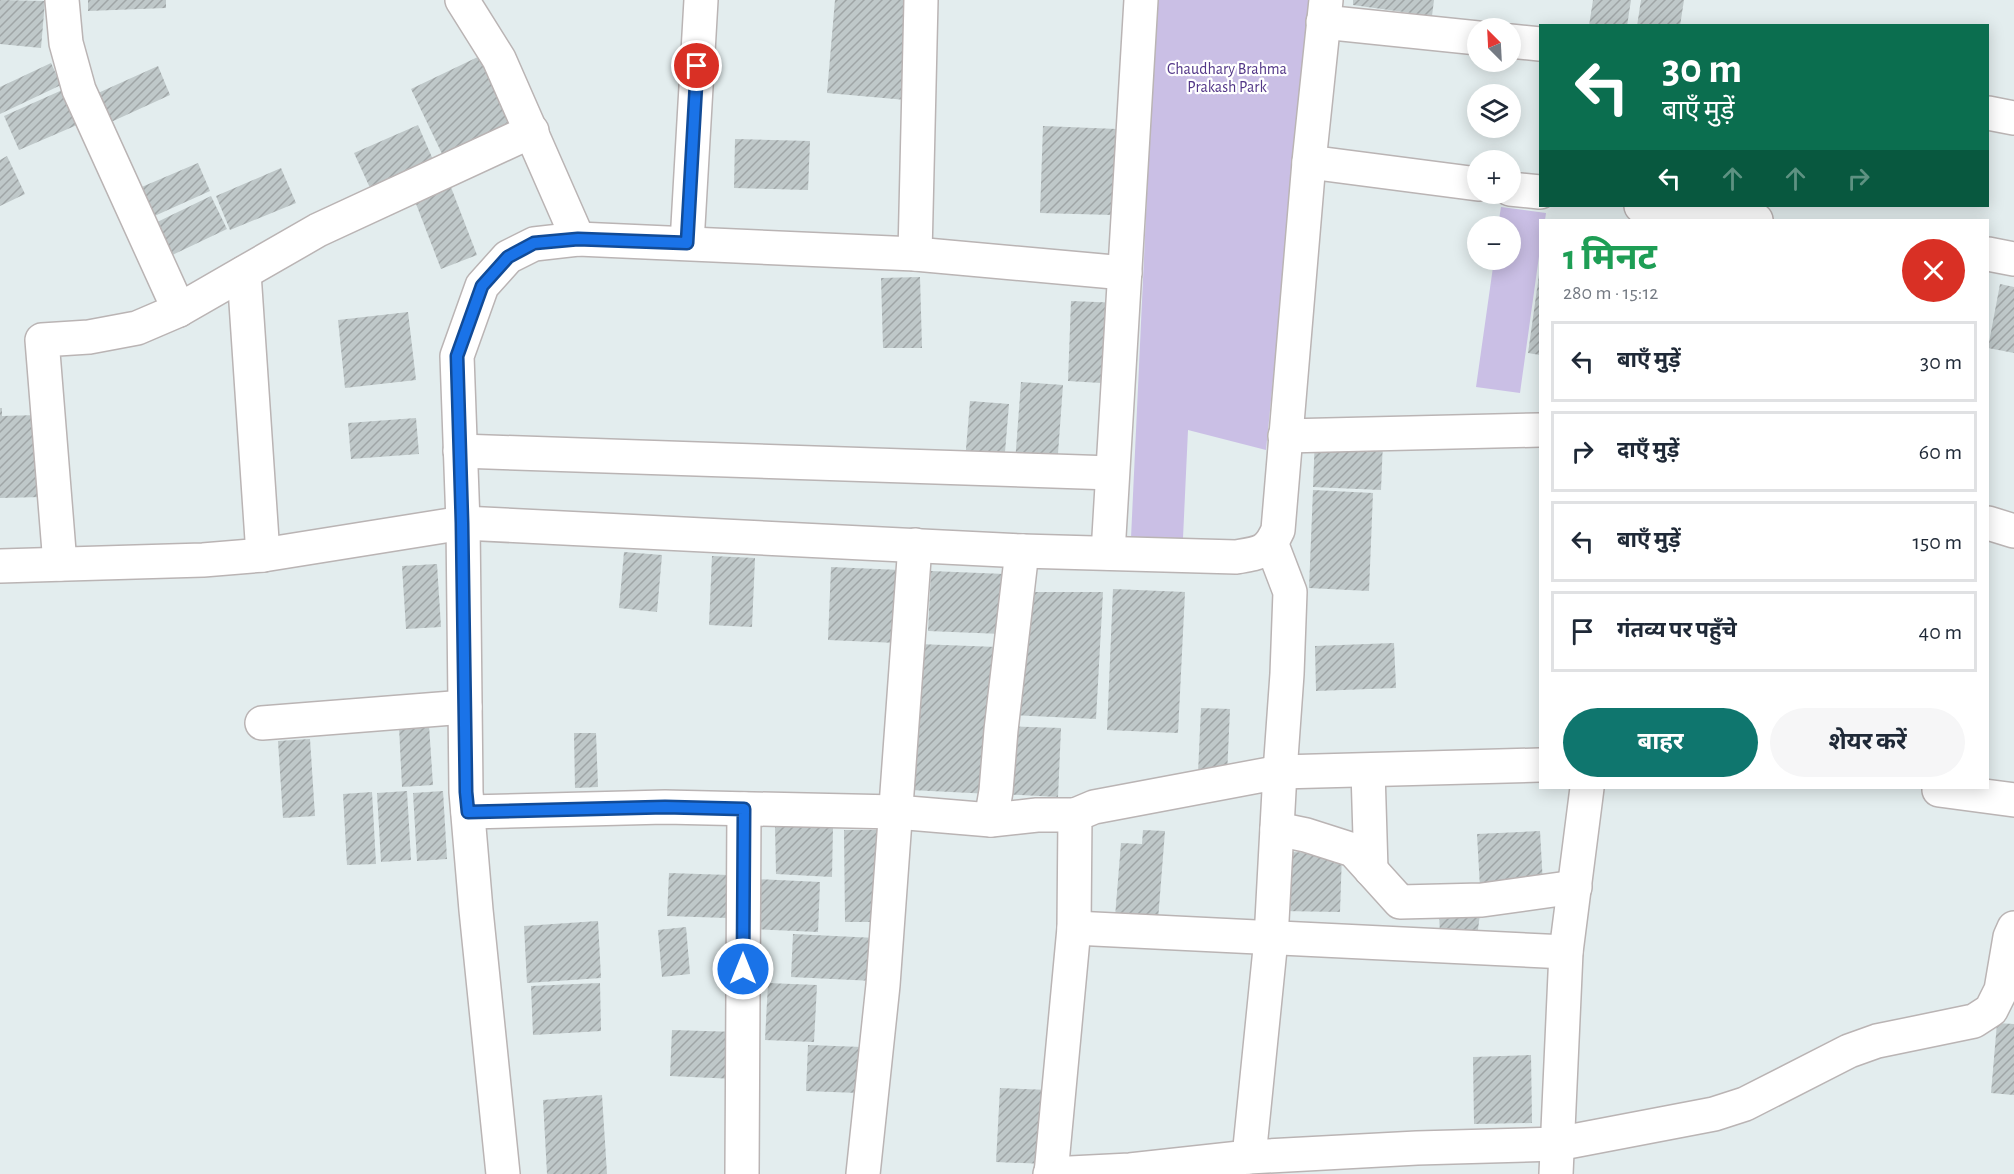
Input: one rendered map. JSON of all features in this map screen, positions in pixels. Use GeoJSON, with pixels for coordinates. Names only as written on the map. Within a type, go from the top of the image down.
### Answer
{"type":"FeatureCollection","features":[{"type":"Feature","properties":{"kind":"street"},"geometry":{"type":"LineString","coordinates":[[62,0],[66,43],[79,90],[179,310]]}},
{"type":"Feature","properties":{"kind":"street"},"geometry":{"type":"LineString","coordinates":[[462,0],[499,59],[578,239]]}},
{"type":"Feature","properties":{"kind":"street"},"geometry":{"type":"LineString","coordinates":[[687,243],[701,0]]}},
{"type":"Feature","properties":{"kind":"street"},"geometry":{"type":"LineString","coordinates":[[915,254],[921,0]]}},
{"type":"Feature","properties":{"kind":"street"},"geometry":{"type":"LineString","coordinates":[[1108,553],[1141,0]]}},
{"type":"Feature","properties":{"kind":"street"},"geometry":{"type":"LineString","coordinates":[[0,566],[203,560],[263,555],[462,523],[1022,551],[1236,557],[1258,553],[1272,545],[1278,530],[1324,11],[1467,36]]}},
{"type":"Feature","properties":{"kind":"street"},"geometry":{"type":"LineString","coordinates":[[1521,42],[1539,44]]}},
{"type":"Feature","properties":{"kind":"street"},"geometry":{"type":"LineString","coordinates":[[1989,113],[2014,118]]}},
{"type":"Feature","properties":{"kind":"street"},"geometry":{"type":"LineString","coordinates":[[60,564],[42,340],[89,337],[137,328],[179,310],[318,230],[532,131]]}},
{"type":"Feature","properties":{"kind":"street"},"geometry":{"type":"LineString","coordinates":[[1309,162],[1467,183]]}},
{"type":"Feature","properties":{"kind":"street"},"geometry":{"type":"LineString","coordinates":[[1521,190],[1539,192]]}},
{"type":"Feature","properties":{"kind":"street"},"geometry":{"type":"LineString","coordinates":[[1649,207],[1748,219]]}},
{"type":"Feature","properties":{"kind":"street"},"geometry":{"type":"LineString","coordinates":[[503,1174],[466,792],[457,356],[482,286],[508,257],[534,243],[578,239],[915,254],[1125,273]]}},
{"type":"Feature","properties":{"kind":"street"},"geometry":{"type":"LineString","coordinates":[[1989,254],[2014,259]]}},
{"type":"Feature","properties":{"kind":"street"},"geometry":{"type":"LineString","coordinates":[[244,273],[263,555]]}},
{"type":"Feature","properties":{"kind":"street"},"geometry":{"type":"LineString","coordinates":[[1285,436],[1539,430]]}},
{"type":"Feature","properties":{"kind":"street"},"geometry":{"type":"LineString","coordinates":[[460,451],[1112,473]]}},
{"type":"Feature","properties":{"kind":"street"},"geometry":{"type":"LineString","coordinates":[[1989,523],[2014,531]]}},
{"type":"Feature","properties":{"kind":"street"},"geometry":{"type":"LineString","coordinates":[[863,1174],[883,985],[915,545]]}},
{"type":"Feature","properties":{"kind":"street"},"geometry":{"type":"LineString","coordinates":[[1249,1157],[1271,939],[1287,674],[1290,592],[1272,545]]}},
{"type":"Feature","properties":{"kind":"street"},"geometry":{"type":"LineString","coordinates":[[991,820],[1022,551]]}},
{"type":"Feature","properties":{"kind":"street"},"geometry":{"type":"LineString","coordinates":[[262,723],[465,707]]}},
{"type":"Feature","properties":{"kind":"street"},"geometry":{"type":"LineString","coordinates":[[468,812],[665,807],[896,812],[991,820],[1036,815],[1075,815],[1094,807],[1280,772],[1539,765]]}},
{"type":"Feature","properties":{"kind":"street"},"geometry":{"type":"LineString","coordinates":[[1368,771],[1371,870]]}},
{"type":"Feature","properties":{"kind":"street"},"geometry":{"type":"LineString","coordinates":[[1556,1159],[1566,952],[1587,789]]}},
{"type":"Feature","properties":{"kind":"street"},"geometry":{"type":"LineString","coordinates":[[1939,790],[2014,800]]}},
{"type":"Feature","properties":{"kind":"street"},"geometry":{"type":"LineString","coordinates":[[742,1174],[744,809]]}},
{"type":"Feature","properties":{"kind":"street"},"geometry":{"type":"LineString","coordinates":[[1075,815],[1074,928],[1051,1174],[1130,1172],[1249,1157],[1416,1161],[1556,1159],[1745,1104],[1849,1051],[1868,1044],[1974,1021],[1991,1010],[2001,990],[2010,937],[2014,928]]}},
{"type":"Feature","properties":{"kind":"street"},"geometry":{"type":"LineString","coordinates":[[1277,829],[1306,835],[1353,850],[1400,902],[1482,900],[1575,887]]}},
{"type":"Feature","properties":{"kind":"street"},"geometry":{"type":"LineString","coordinates":[[1074,928],[1566,952]]}},
{"type":"Feature","properties":{"kind":"green space","name":"Chaudhary Brahma Prakash Park"},"geometry":{"type":"Polygon","coordinates":[[[1156,0],[1311,0],[1266,450],[1188,430],[1183,538],[1131,538],[1156,0]]]}},
{"type":"Feature","properties":{"kind":"green space"},"geometry":{"type":"Polygon","coordinates":[[[1501,207],[1546,213],[1545,219],[1539,219],[1539,256],[1520,393],[1476,387],[1493,270],[1521,270],[1521,216],[1500,216],[1501,207]]]}},
{"type":"Feature","properties":{"kind":"building"},"geometry":{"type":"Polygon","coordinates":[[[0,0],[45,1],[41,48],[0,44],[0,0]]]}},
{"type":"Feature","properties":{"kind":"building"},"geometry":{"type":"Polygon","coordinates":[[[88,0],[166,0],[166,8],[88,11],[88,0]]]}},
{"type":"Feature","properties":{"kind":"building"},"geometry":{"type":"Polygon","coordinates":[[[835,0],[915,0],[906,100],[827,93],[835,0]]]}},
{"type":"Feature","properties":{"kind":"building"},"geometry":{"type":"Polygon","coordinates":[[[1353,0],[1434,0],[1432,16],[1353,5],[1353,0]]]}},
{"type":"Feature","properties":{"kind":"building"},"geometry":{"type":"Polygon","coordinates":[[[1593,0],[1631,0],[1627,24],[1589,24],[1593,0]]]}},
{"type":"Feature","properties":{"kind":"building"},"geometry":{"type":"Polygon","coordinates":[[[1641,0],[1684,0],[1680,24],[1637,24],[1641,0]]]}},
{"type":"Feature","properties":{"kind":"building"},"geometry":{"type":"Polygon","coordinates":[[[484,54],[516,123],[444,158],[411,89],[484,54]]]}},
{"type":"Feature","properties":{"kind":"building"},"geometry":{"type":"Polygon","coordinates":[[[51,63],[61,85],[0,114],[0,87],[51,63]]]}},
{"type":"Feature","properties":{"kind":"building"},"geometry":{"type":"Polygon","coordinates":[[[158,66],[170,95],[111,122],[98,93],[158,66]]]}},
{"type":"Feature","properties":{"kind":"building"},"geometry":{"type":"Polygon","coordinates":[[[69,87],[84,122],[19,150],[4,116],[69,87]]]}},
{"type":"Feature","properties":{"kind":"building"},"geometry":{"type":"Polygon","coordinates":[[[418,125],[434,162],[371,190],[354,153],[418,125]]]}},
{"type":"Feature","properties":{"kind":"building"},"geometry":{"type":"Polygon","coordinates":[[[1043,126],[1117,129],[1113,215],[1040,213],[1043,126]]]}},
{"type":"Feature","properties":{"kind":"building"},"geometry":{"type":"Polygon","coordinates":[[[735,139],[810,141],[808,190],[734,188],[735,139]]]}},
{"type":"Feature","properties":{"kind":"building"},"geometry":{"type":"Polygon","coordinates":[[[7,156],[25,194],[0,206],[0,160],[7,156]]]}},
{"type":"Feature","properties":{"kind":"building"},"geometry":{"type":"Polygon","coordinates":[[[198,163],[210,191],[150,218],[137,189],[198,163]]]}},
{"type":"Feature","properties":{"kind":"building"},"geometry":{"type":"Polygon","coordinates":[[[281,168],[296,203],[230,230],[216,196],[281,168]]]}},
{"type":"Feature","properties":{"kind":"building"},"geometry":{"type":"Polygon","coordinates":[[[449,182],[477,255],[441,269],[413,196],[449,182]]]}},
{"type":"Feature","properties":{"kind":"building"},"geometry":{"type":"Polygon","coordinates":[[[211,196],[227,229],[166,258],[151,225],[211,196]]]}},
{"type":"Feature","properties":{"kind":"building"},"geometry":{"type":"Polygon","coordinates":[[[1539,275],[1539,355],[1528,353],[1539,275]]]}},
{"type":"Feature","properties":{"kind":"building"},"geometry":{"type":"Polygon","coordinates":[[[920,277],[922,348],[883,348],[881,278],[920,277]]]}},
{"type":"Feature","properties":{"kind":"building"},"geometry":{"type":"Polygon","coordinates":[[[2000,284],[2014,287],[2014,353],[1989,348],[2000,284]]]}},
{"type":"Feature","properties":{"kind":"building"},"geometry":{"type":"Polygon","coordinates":[[[1071,301],[1121,303],[1118,384],[1068,381],[1071,301]]]}},
{"type":"Feature","properties":{"kind":"building"},"geometry":{"type":"Polygon","coordinates":[[[408,312],[416,380],[345,388],[338,320],[408,312]]]}},
{"type":"Feature","properties":{"kind":"building"},"geometry":{"type":"Polygon","coordinates":[[[1021,382],[1063,385],[1057,467],[1015,463],[1021,382]]]}},
{"type":"Feature","properties":{"kind":"building"},"geometry":{"type":"Polygon","coordinates":[[[970,401],[1009,404],[1004,464],[965,461],[970,401]]]}},
{"type":"Feature","properties":{"kind":"building"},"geometry":{"type":"Polygon","coordinates":[[[0,408],[2,408],[2,416],[39,415],[42,497],[0,498],[0,408]]]}},
{"type":"Feature","properties":{"kind":"building"},"geometry":{"type":"Polygon","coordinates":[[[416,418],[419,454],[351,459],[348,423],[416,418]]]}},
{"type":"Feature","properties":{"kind":"building"},"geometry":{"type":"Polygon","coordinates":[[[1315,437],[1383,440],[1381,490],[1313,487],[1315,437]]]}},
{"type":"Feature","properties":{"kind":"building"},"geometry":{"type":"Polygon","coordinates":[[[1313,490],[1373,493],[1369,591],[1309,588],[1313,490]]]}},
{"type":"Feature","properties":{"kind":"building"},"geometry":{"type":"Polygon","coordinates":[[[624,552],[662,555],[657,612],[619,608],[624,552]]]}},
{"type":"Feature","properties":{"kind":"building"},"geometry":{"type":"Polygon","coordinates":[[[712,556],[755,558],[752,627],[709,625],[712,556]]]}},
{"type":"Feature","properties":{"kind":"building"},"geometry":{"type":"Polygon","coordinates":[[[437,564],[441,627],[406,629],[402,566],[437,564]]]}},
{"type":"Feature","properties":{"kind":"building"},"geometry":{"type":"Polygon","coordinates":[[[831,567],[900,570],[897,643],[828,640],[831,567]]]}},
{"type":"Feature","properties":{"kind":"building"},"geometry":{"type":"Polygon","coordinates":[[[931,571],[1005,574],[1002,634],[928,631],[931,571]]]}},
{"type":"Feature","properties":{"kind":"building"},"geometry":{"type":"Polygon","coordinates":[[[1113,589],[1185,592],[1178,733],[1107,730],[1113,589]]]}},
{"type":"Feature","properties":{"kind":"building"},"geometry":{"type":"Polygon","coordinates":[[[1025,592],[1103,592],[1096,719],[1011,715],[1025,592]]]}},
{"type":"Feature","properties":{"kind":"building"},"geometry":{"type":"Polygon","coordinates":[[[1394,643],[1396,688],[1316,691],[1315,646],[1394,643]]]}},
{"type":"Feature","properties":{"kind":"building"},"geometry":{"type":"Polygon","coordinates":[[[918,644],[997,647],[991,794],[911,790],[918,644]]]}},
{"type":"Feature","properties":{"kind":"building"},"geometry":{"type":"Polygon","coordinates":[[[1201,708],[1230,709],[1227,775],[1198,773],[1201,708]]]}},
{"type":"Feature","properties":{"kind":"building"},"geometry":{"type":"Polygon","coordinates":[[[429,725],[433,785],[402,787],[399,727],[429,725]]]}},
{"type":"Feature","properties":{"kind":"building"},"geometry":{"type":"Polygon","coordinates":[[[1004,726],[1061,728],[1058,797],[1000,794],[1004,726]]]}},
{"type":"Feature","properties":{"kind":"building"},"geometry":{"type":"Polygon","coordinates":[[[574,733],[596,733],[598,787],[575,788],[574,733]]]}},
{"type":"Feature","properties":{"kind":"building"},"geometry":{"type":"Polygon","coordinates":[[[310,739],[315,816],[283,818],[278,741],[310,739]]]}},
{"type":"Feature","properties":{"kind":"building"},"geometry":{"type":"Polygon","coordinates":[[[407,791],[411,860],[381,862],[377,793],[407,791]]]}},
{"type":"Feature","properties":{"kind":"building"},"geometry":{"type":"Polygon","coordinates":[[[443,791],[447,859],[417,861],[413,793],[443,791]]]}},
{"type":"Feature","properties":{"kind":"building"},"geometry":{"type":"Polygon","coordinates":[[[372,792],[376,864],[347,865],[343,794],[372,792]]]}},
{"type":"Feature","properties":{"kind":"building"},"geometry":{"type":"Polygon","coordinates":[[[775,826],[833,826],[832,877],[776,874],[775,826]]]}},
{"type":"Feature","properties":{"kind":"building"},"geometry":{"type":"Polygon","coordinates":[[[844,830],[879,830],[880,922],[845,922],[844,830]]]}},
{"type":"Feature","properties":{"kind":"building"},"geometry":{"type":"Polygon","coordinates":[[[1143,830],[1165,831],[1158,920],[1115,917],[1121,843],[1142,844],[1143,830]]]}},
{"type":"Feature","properties":{"kind":"building"},"geometry":{"type":"Polygon","coordinates":[[[1540,831],[1543,885],[1480,888],[1477,834],[1540,831]]]}},
{"type":"Feature","properties":{"kind":"building"},"geometry":{"type":"Polygon","coordinates":[[[1284,852],[1342,853],[1340,912],[1282,911],[1284,852]]]}},
{"type":"Feature","properties":{"kind":"building"},"geometry":{"type":"Polygon","coordinates":[[[669,873],[729,875],[727,918],[667,916],[669,873]]]}},
{"type":"Feature","properties":{"kind":"building"},"geometry":{"type":"Polygon","coordinates":[[[756,879],[820,882],[818,932],[754,929],[756,879]]]}},
{"type":"Feature","properties":{"kind":"building"},"geometry":{"type":"Polygon","coordinates":[[[1439,909],[1480,914],[1477,937],[1440,939],[1439,909]]]}},
{"type":"Feature","properties":{"kind":"building"},"geometry":{"type":"Polygon","coordinates":[[[598,921],[601,978],[527,983],[524,926],[598,921]]]}},
{"type":"Feature","properties":{"kind":"building"},"geometry":{"type":"Polygon","coordinates":[[[686,927],[690,974],[662,977],[658,930],[686,927]]]}},
{"type":"Feature","properties":{"kind":"building"},"geometry":{"type":"Polygon","coordinates":[[[793,934],[876,938],[874,981],[791,977],[793,934]]]}},
{"type":"Feature","properties":{"kind":"building"},"geometry":{"type":"Polygon","coordinates":[[[600,983],[601,1031],[533,1035],[531,986],[600,983]]]}},
{"type":"Feature","properties":{"kind":"building"},"geometry":{"type":"Polygon","coordinates":[[[768,983],[817,985],[814,1042],[765,1040],[768,983]]]}},
{"type":"Feature","properties":{"kind":"building"},"geometry":{"type":"Polygon","coordinates":[[[1997,1023],[2014,1024],[2014,1095],[1991,1093],[1997,1023]]]}},
{"type":"Feature","properties":{"kind":"building"},"geometry":{"type":"Polygon","coordinates":[[[672,1030],[737,1032],[735,1079],[670,1076],[672,1030]]]}},
{"type":"Feature","properties":{"kind":"building"},"geometry":{"type":"Polygon","coordinates":[[[808,1045],[862,1047],[859,1093],[806,1091],[808,1045]]]}},
{"type":"Feature","properties":{"kind":"building"},"geometry":{"type":"Polygon","coordinates":[[[1531,1055],[1532,1123],[1474,1124],[1473,1057],[1531,1055]]]}},
{"type":"Feature","properties":{"kind":"building"},"geometry":{"type":"Polygon","coordinates":[[[1000,1088],[1050,1090],[1046,1164],[996,1162],[1000,1088]]]}},
{"type":"Feature","properties":{"kind":"building"},"geometry":{"type":"Polygon","coordinates":[[[602,1095],[607,1174],[547,1174],[543,1100],[602,1095]]]}},
{"type":"Feature","properties":{"kind":"route"},"geometry":{"type":"LineString","coordinates":[[697,66],[687,243],[578,239],[534,243],[508,257],[482,286],[457,356],[466,792],[468,812],[665,807],[744,809],[743,969]]}}]}
